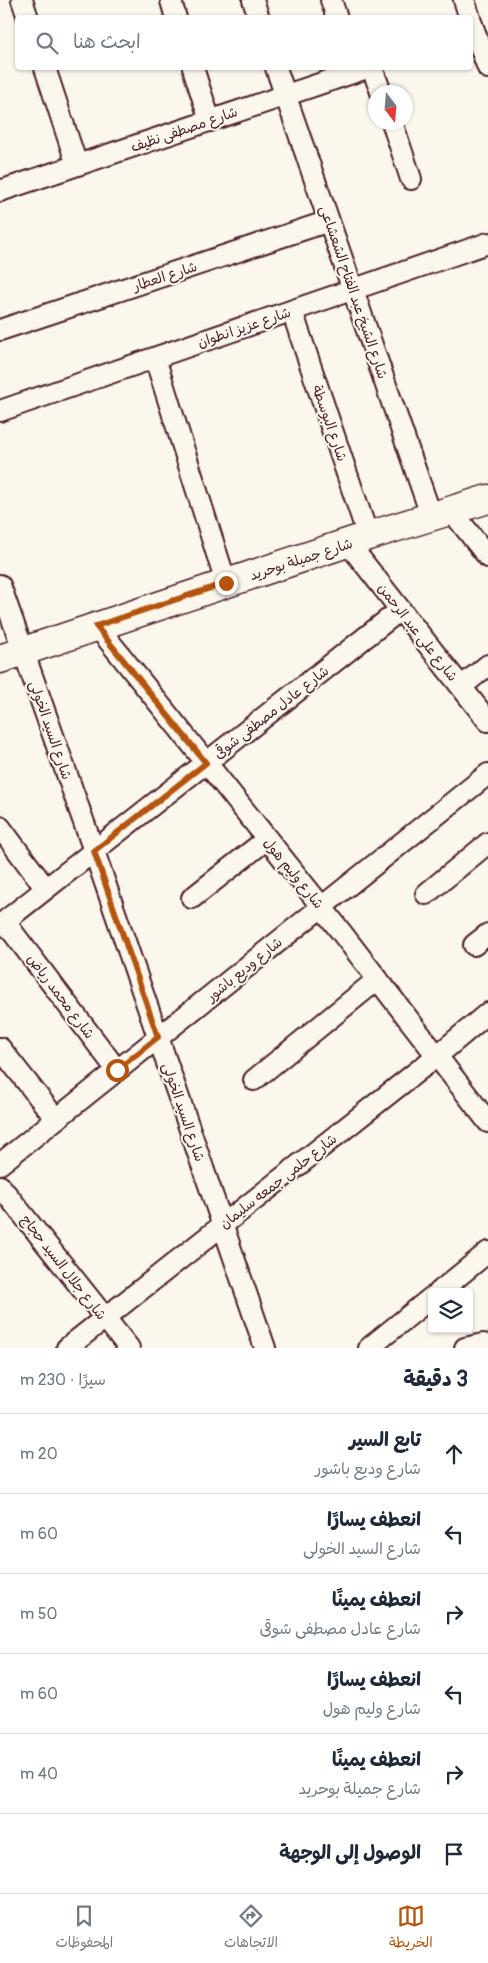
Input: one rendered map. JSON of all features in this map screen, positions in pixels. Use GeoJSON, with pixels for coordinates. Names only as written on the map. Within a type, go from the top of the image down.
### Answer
{"type":"FeatureCollection","features":[{"type":"Feature","properties":{"kind":"main road","name":"شارع جميلة بوحريد"},"geometry":{"type":"LineString","coordinates":[[12,655],[226,583],[488,499]]}},
{"type":"Feature","properties":{"kind":"street"},"geometry":{"type":"LineString","coordinates":[[22,0],[27,15]]}},
{"type":"Feature","properties":{"kind":"street"},"geometry":{"type":"LineString","coordinates":[[253,0],[258,15]]}},
{"type":"Feature","properties":{"kind":"street"},"geometry":{"type":"LineString","coordinates":[[331,0],[336,15]]}},
{"type":"Feature","properties":{"kind":"street"},"geometry":{"type":"LineString","coordinates":[[464,0],[471,15]]}},
{"type":"Feature","properties":{"kind":"street"},"geometry":{"type":"LineString","coordinates":[[475,25],[488,68]]}},
{"type":"Feature","properties":{"kind":"street"},"geometry":{"type":"LineString","coordinates":[[45,70],[77,165]]}},
{"type":"Feature","properties":{"kind":"street"},"geometry":{"type":"LineString","coordinates":[[194,70],[210,121]]}},
{"type":"Feature","properties":{"kind":"street","name":"شارع الشيخ عبد الفتاح الشعشاعى"},"geometry":{"type":"LineString","coordinates":[[277,70],[353,289],[441,513],[488,557]]}},
{"type":"Feature","properties":{"kind":"street","name":"شارع مصطفى نظيف"},"geometry":{"type":"LineString","coordinates":[[0,191],[359,70]]}},
{"type":"Feature","properties":{"kind":"street"},"geometry":{"type":"LineString","coordinates":[[363,70],[375,85]]}},
{"type":"Feature","properties":{"kind":"street"},"geometry":{"type":"LineString","coordinates":[[395,130],[411,179]]}},
{"type":"Feature","properties":{"kind":"street","name":"شارع العطار"},"geometry":{"type":"LineString","coordinates":[[0,330],[329,221]]}},
{"type":"Feature","properties":{"kind":"street","name":"شارع عزيز انطوان"},"geometry":{"type":"LineString","coordinates":[[0,411],[488,243]]}},
{"type":"Feature","properties":{"kind":"street","name":"شارع البوسطة"},"geometry":{"type":"LineString","coordinates":[[292,311],[358,540]]}},
{"type":"Feature","properties":{"kind":"street"},"geometry":{"type":"LineString","coordinates":[[155,358],[226,583]]}},
{"type":"Feature","properties":{"kind":"street","name":"شارع على عبد الرحمن"},"geometry":{"type":"LineString","coordinates":[[358,540],[400,610],[488,721]]}},
{"type":"Feature","properties":{"kind":"street","name":"شارع السيد الخولى"},"geometry":{"type":"LineString","coordinates":[[0,584],[12,655],[94,851],[265,1348]]}},
{"type":"Feature","properties":{"kind":"street","name":"شارع عادل مصطفى شوقى"},"geometry":{"type":"LineString","coordinates":[[2,924],[400,610]]}},
{"type":"Feature","properties":{"kind":"street","name":"شارع وليم هول"},"geometry":{"type":"LineString","coordinates":[[96,626],[321,906],[488,1122]]}},
{"type":"Feature","properties":{"kind":"street"},"geometry":{"type":"LineString","coordinates":[[461,687],[488,665]]}},
{"type":"Feature","properties":{"kind":"street","name":"شارع وديع باشور"},"geometry":{"type":"LineString","coordinates":[[0,1164],[488,774]]}},
{"type":"Feature","properties":{"kind":"street"},"geometry":{"type":"LineString","coordinates":[[0,826],[46,889]]}},
{"type":"Feature","properties":{"kind":"street"},"geometry":{"type":"LineString","coordinates":[[192,898],[267,839]]}},
{"type":"Feature","properties":{"kind":"street"},"geometry":{"type":"LineString","coordinates":[[426,894],[488,844]]}},
{"type":"Feature","properties":{"kind":"street","name":"شارع محمد رياض"},"geometry":{"type":"LineString","coordinates":[[2,924],[117,1070]]}},
{"type":"Feature","properties":{"kind":"street"},"geometry":{"type":"LineString","coordinates":[[254,1080],[378,979]]}},
{"type":"Feature","properties":{"kind":"street","name":"شارع حلمى جمعه سليمان"},"geometry":{"type":"LineString","coordinates":[[67,1348],[438,1055],[488,1013]]}},
{"type":"Feature","properties":{"kind":"street"},"geometry":{"type":"LineString","coordinates":[[0,1048],[56,1119]]}},
{"type":"Feature","properties":{"kind":"street","name":"شارع جلال السيد حجاج"},"geometry":{"type":"LineString","coordinates":[[0,1186],[129,1348]]}},
{"type":"Feature","properties":{"kind":"street"},"geometry":{"type":"LineString","coordinates":[[444,1288],[488,1252]]}},
{"type":"Feature","properties":{"kind":"street"},"geometry":{"type":"LineString","coordinates":[[369,1348],[428,1301]]}},
{"type":"Feature","properties":{"kind":"street"},"geometry":{"type":"LineString","coordinates":[[465,1348],[484,1344],[488,1346]]}},
{"type":"Feature","properties":{"kind":"route"},"geometry":{"type":"LineString","coordinates":[[117,1070],[158,1037],[94,851],[206,763],[96,626],[226,583]]}}]}
